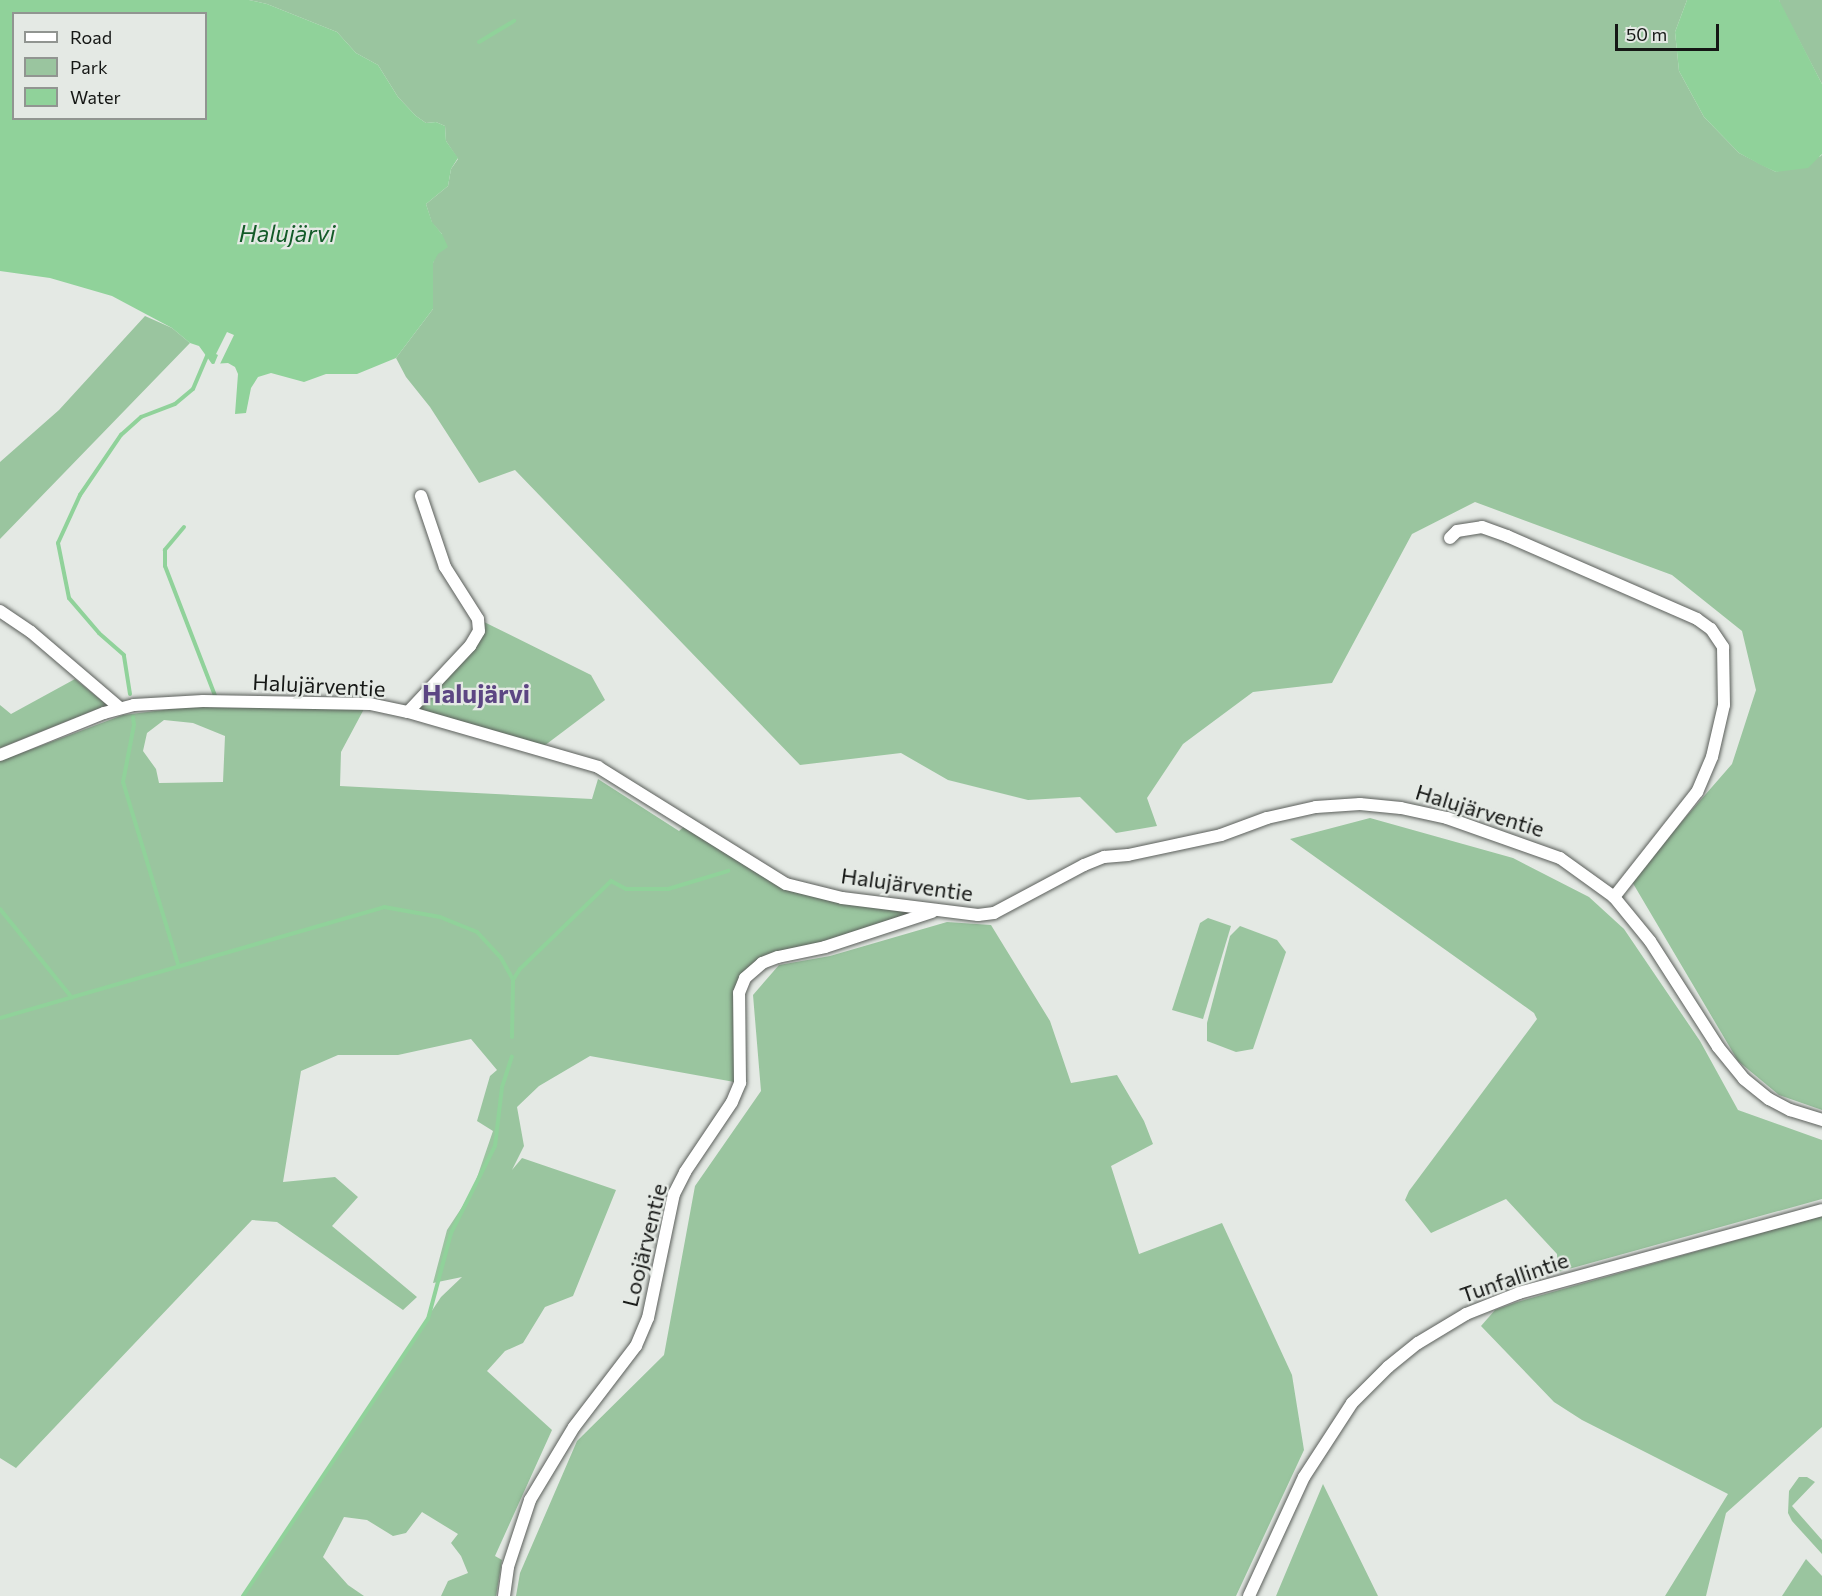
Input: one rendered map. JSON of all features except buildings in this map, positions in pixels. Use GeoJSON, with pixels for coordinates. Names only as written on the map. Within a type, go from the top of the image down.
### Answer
{"type":"FeatureCollection","features":[{"type":"Feature","properties":{"kind":"street"},"geometry":{"type":"LineString","coordinates":[[408,712],[470,646],[479,631],[478,619],[445,567],[421,496]]}},
{"type":"Feature","properties":{"kind":"street"},"geometry":{"type":"LineString","coordinates":[[1450,538],[1457,531],[1482,527],[1507,536],[1697,619],[1710,629],[1723,646],[1724,705],[1712,757],[1697,792],[1614,897]]}},
{"type":"Feature","properties":{"kind":"street"},"geometry":{"type":"LineString","coordinates":[[0,611],[31,632],[120,708]]}},
{"type":"Feature","properties":{"kind":"street","name":"Halujärventie"},"geometry":{"type":"LineString","coordinates":[[0,755],[120,708],[135,705],[218,701],[370,704],[408,712],[598,767],[786,884],[842,898],[978,915],[994,913],[1083,865],[1104,857],[1128,855],[1221,835],[1267,818],[1316,807],[1360,804],[1424,813],[1506,837],[1560,858],[1614,897],[1650,940],[1718,1047],[1744,1079],[1769,1099],[1790,1110],[1822,1120]]}},
{"type":"Feature","properties":{"kind":"street","name":"Loojärventie"},"geometry":{"type":"LineString","coordinates":[[504,1596],[508,1567],[530,1500],[574,1426],[636,1346],[648,1318],[674,1194],[732,1102],[740,1083],[739,993],[745,978],[762,963],[778,957],[825,947],[936,910]]}},
{"type":"Feature","properties":{"kind":"street","name":"Tunfallintie"},"geometry":{"type":"LineString","coordinates":[[1249,1596],[1304,1477],[1352,1403],[1388,1367],[1418,1343],[1466,1314],[1519,1293],[1822,1210]]}},
{"type":"Feature","properties":{"kind":"green space"},"geometry":{"type":"Polygon","coordinates":[[[249,0],[1687,0],[1675,32],[1679,71],[1704,117],[1739,153],[1776,172],[1822,154],[1822,1110],[1779,1095],[1738,1061],[1631,880],[1732,764],[1756,690],[1742,631],[1672,575],[1475,502],[1412,534],[1332,683],[1253,692],[1183,744],[1147,798],[1157,826],[1116,833],[1080,797],[1028,800],[948,780],[901,753],[800,765],[515,470],[479,483],[430,407],[406,377],[396,358],[433,309],[433,263],[442,234],[432,223],[426,204],[448,186],[451,169],[458,159],[446,141],[445,126],[436,122],[426,123],[416,116],[398,97],[378,65],[356,53],[337,32],[267,4],[249,0]]]}},
{"type":"Feature","properties":{"kind":"green space"},"geometry":{"type":"Polygon","coordinates":[[[1779,0],[1822,0],[1822,84],[1780,4],[1779,0]]]}},
{"type":"Feature","properties":{"kind":"green space"},"geometry":{"type":"Polygon","coordinates":[[[145,316],[172,328],[190,343],[0,539],[0,462],[59,410],[145,316]]]}},
{"type":"Feature","properties":{"kind":"green space"},"geometry":{"type":"Polygon","coordinates":[[[478,619],[591,675],[605,700],[540,749],[408,712],[470,646],[478,619]]]}},
{"type":"Feature","properties":{"kind":"green space"},"geometry":{"type":"Polygon","coordinates":[[[75,679],[107,705],[0,748],[0,705],[11,714],[75,679]]]}},
{"type":"Feature","properties":{"kind":"green space"},"geometry":{"type":"Polygon","coordinates":[[[187,707],[364,709],[341,752],[340,786],[592,799],[598,779],[679,831],[687,824],[786,884],[936,910],[778,957],[745,978],[740,1083],[590,1056],[539,1086],[517,1107],[524,1146],[512,1170],[522,1158],[616,1190],[573,1296],[545,1307],[523,1343],[505,1351],[487,1371],[552,1430],[495,1556],[502,1560],[496,1596],[441,1596],[448,1581],[468,1573],[461,1556],[451,1543],[458,1534],[422,1512],[406,1533],[393,1536],[367,1520],[344,1517],[323,1557],[348,1585],[364,1596],[243,1596],[441,1297],[462,1277],[433,1283],[447,1230],[472,1192],[493,1131],[477,1121],[490,1076],[497,1070],[471,1039],[398,1055],[338,1055],[301,1071],[283,1182],[335,1177],[358,1197],[332,1226],[417,1297],[403,1310],[277,1222],[252,1220],[16,1468],[0,1458],[0,761],[123,715],[187,707]],[[164,720],[147,733],[143,751],[156,769],[159,783],[223,782],[225,736],[193,723],[164,720]]]}},
{"type":"Feature","properties":{"kind":"green space"},"geometry":{"type":"Polygon","coordinates":[[[1370,818],[1513,858],[1589,897],[1624,929],[1700,1041],[1738,1110],[1822,1140],[1822,1199],[1558,1272],[1557,1254],[1506,1199],[1431,1233],[1405,1200],[1409,1191],[1537,1019],[1534,1013],[1290,839],[1370,818]]]}},
{"type":"Feature","properties":{"kind":"green space"},"geometry":{"type":"Polygon","coordinates":[[[1208,918],[1231,926],[1203,1019],[1172,1010],[1200,923],[1208,918]]]}},
{"type":"Feature","properties":{"kind":"green space"},"geometry":{"type":"Polygon","coordinates":[[[947,922],[991,925],[1050,1021],[1071,1083],[1117,1075],[1144,1121],[1153,1144],[1111,1166],[1139,1254],[1222,1223],[1292,1375],[1304,1450],[1236,1596],[516,1596],[520,1573],[577,1441],[664,1355],[695,1186],[761,1091],[753,995],[779,965],[830,956],[947,922]]]}},
{"type":"Feature","properties":{"kind":"green space"},"geometry":{"type":"Polygon","coordinates":[[[1240,926],[1277,940],[1286,952],[1253,1049],[1236,1052],[1207,1041],[1207,1023],[1230,936],[1240,926]]]}},
{"type":"Feature","properties":{"kind":"green space"},"geometry":{"type":"Polygon","coordinates":[[[1822,1216],[1822,1427],[1726,1513],[1706,1596],[1665,1596],[1728,1494],[1582,1420],[1554,1402],[1481,1326],[1495,1310],[1517,1302],[1822,1216]]]}},
{"type":"Feature","properties":{"kind":"green space"},"geometry":{"type":"Polygon","coordinates":[[[1799,1477],[1807,1477],[1815,1482],[1792,1506],[1822,1540],[1822,1554],[1792,1521],[1788,1513],[1789,1491],[1799,1477]]]}},
{"type":"Feature","properties":{"kind":"green space"},"geometry":{"type":"Polygon","coordinates":[[[1323,1484],[1378,1596],[1276,1596],[1323,1484]]]}},
{"type":"Feature","properties":{"kind":"green space"},"geometry":{"type":"Polygon","coordinates":[[[1806,1559],[1822,1576],[1822,1596],[1782,1596],[1806,1559]]]}},
{"type":"Feature","properties":{"kind":"water","name":"Halujärvi"},"geometry":{"type":"Polygon","coordinates":[[[0,0],[249,0],[267,4],[337,32],[356,53],[378,65],[398,97],[416,116],[426,123],[436,122],[445,126],[446,141],[458,158],[451,169],[448,186],[426,204],[432,222],[442,234],[448,247],[438,254],[433,263],[433,309],[396,358],[357,374],[326,374],[304,382],[271,373],[258,377],[251,388],[246,413],[235,414],[238,374],[235,367],[228,363],[212,364],[199,346],[190,343],[172,328],[112,296],[50,278],[0,271],[0,0]]]}},
{"type":"Feature","properties":{"kind":"water"},"geometry":{"type":"Polygon","coordinates":[[[1687,0],[1779,0],[1822,84],[1822,154],[1808,168],[1776,172],[1761,165],[1739,153],[1704,117],[1679,71],[1675,32],[1687,0]]]}},
{"type":"Feature","properties":{"kind":"pier"},"geometry":{"type":"Polygon","coordinates":[[[227,332],[234,335],[219,366],[213,367],[218,355],[216,354],[227,332]]]}},
{"type":"Feature","properties":{"kind":"waterway"},"geometry":{"type":"LineString","coordinates":[[479,42],[514,21]]}},
{"type":"Feature","properties":{"kind":"waterway"},"geometry":{"type":"LineString","coordinates":[[130,694],[124,655],[99,633],[69,598],[58,543],[80,495],[121,435],[141,417],[175,404],[193,389],[207,356]]}},
{"type":"Feature","properties":{"kind":"waterway"},"geometry":{"type":"LineString","coordinates":[[184,527],[165,550],[165,566],[216,698]]}},
{"type":"Feature","properties":{"kind":"waterway"},"geometry":{"type":"LineString","coordinates":[[133,717],[134,725],[123,782],[179,967]]}},
{"type":"Feature","properties":{"kind":"waterway"},"geometry":{"type":"LineString","coordinates":[[513,980],[520,969],[611,881],[626,889],[668,889],[728,871]]}},
{"type":"Feature","properties":{"kind":"waterway"},"geometry":{"type":"LineString","coordinates":[[0,1018],[384,907],[440,917],[477,932],[501,958],[513,980],[512,1037]]}},
{"type":"Feature","properties":{"kind":"waterway"},"geometry":{"type":"LineString","coordinates":[[0,909],[72,998]]}},
{"type":"Feature","properties":{"kind":"waterway"},"geometry":{"type":"LineString","coordinates":[[243,1596],[428,1319],[451,1233],[495,1146],[502,1087],[512,1057]]}},
{"type":"Feature","properties":{"kind":"district","name":"Halujärvi"},"geometry":{"type":"Point","coordinates":[476,693]}}]}
